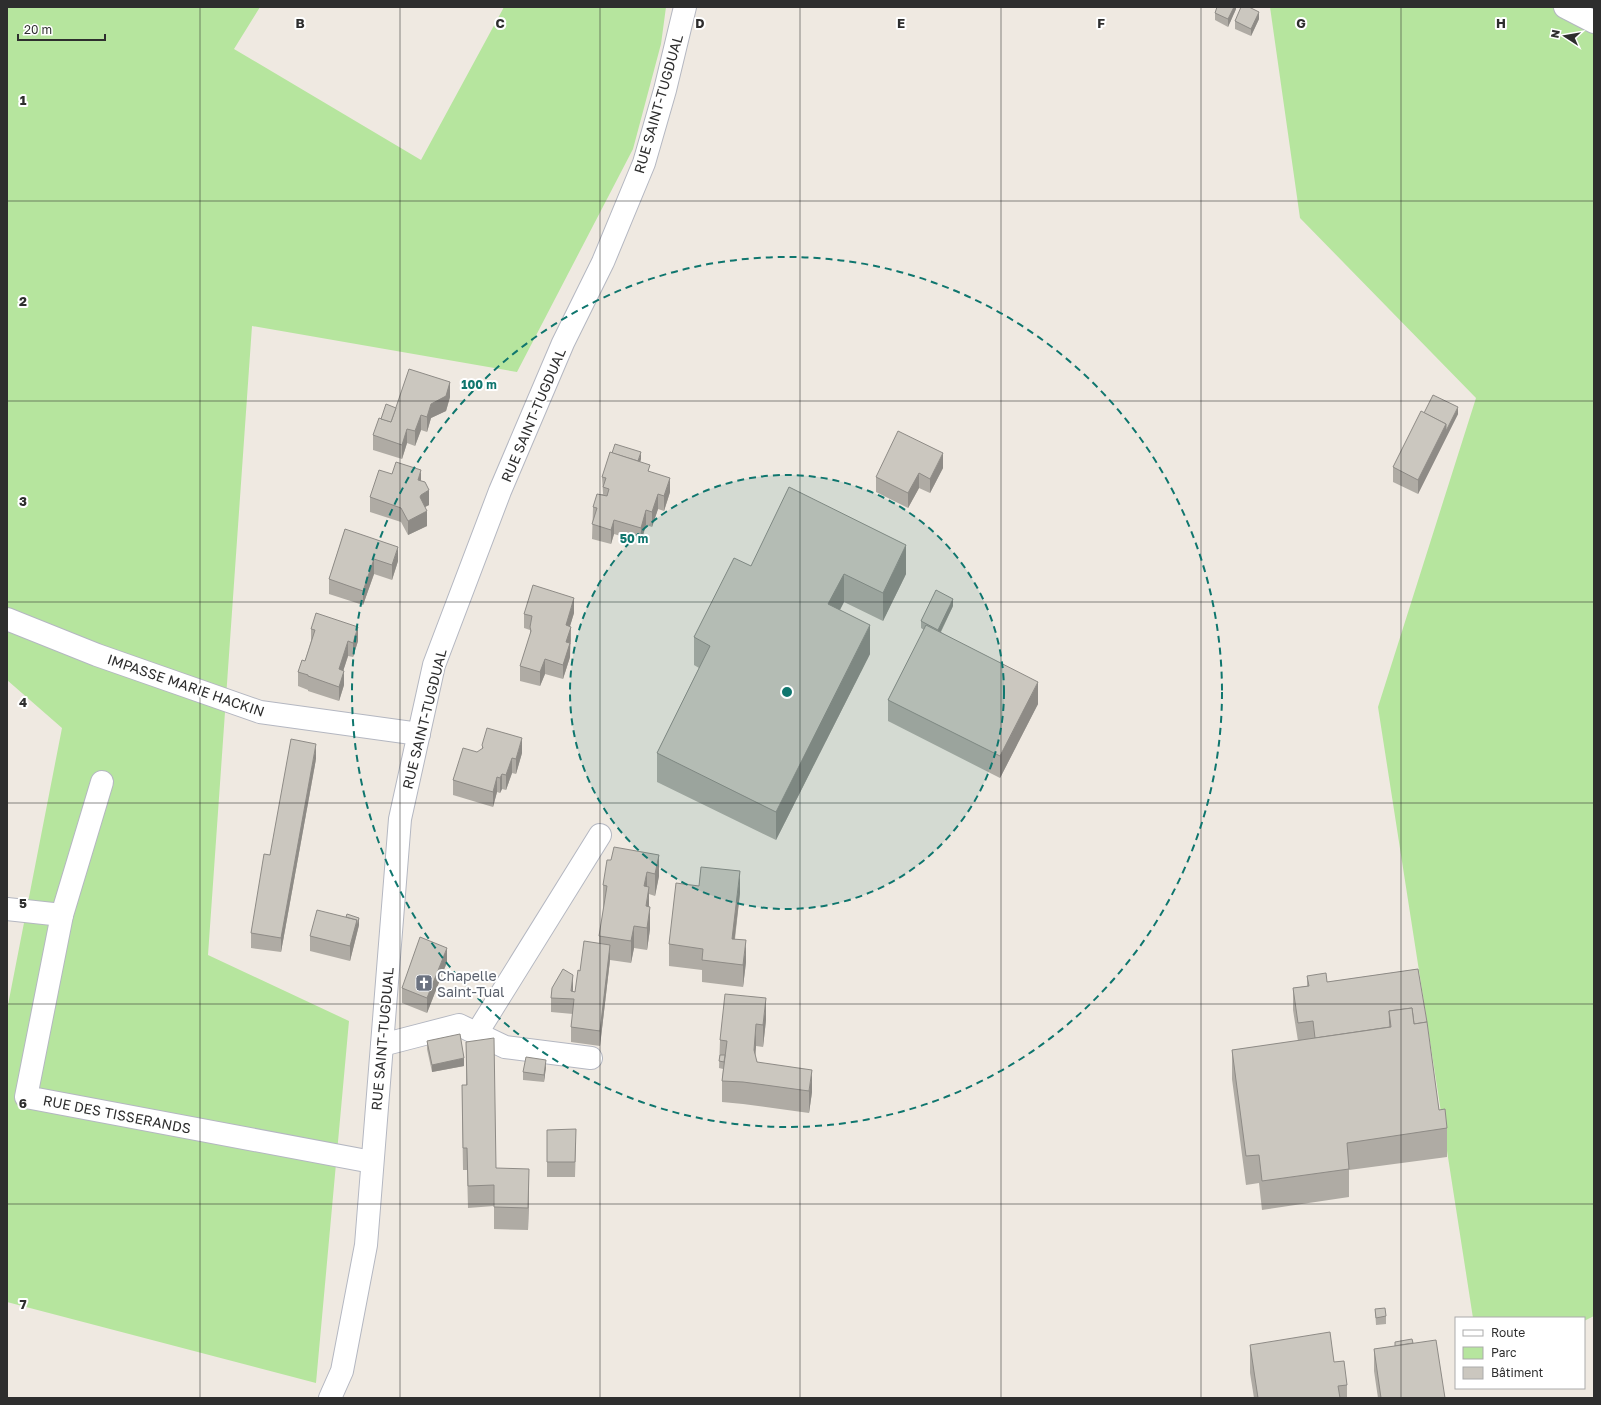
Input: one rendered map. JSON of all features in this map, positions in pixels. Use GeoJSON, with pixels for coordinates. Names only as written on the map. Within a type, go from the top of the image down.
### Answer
{"type":"FeatureCollection","features":[{"type":"Feature","properties":{"kind":"street","name":"RUE SAINT-TUGDUAL"},"geometry":{"type":"LineString","coordinates":[[330,1398],[342,1372],[366,1245],[400,819],[434,665],[500,491],[563,343],[603,262],[644,163],[665,90],[685,7]]}},
{"type":"Feature","properties":{"kind":"street"},"geometry":{"type":"LineString","coordinates":[[1564,7],[1594,22]]}},
{"type":"Feature","properties":{"kind":"street","name":"IMPASSE MARIE HACKIN"},"geometry":{"type":"LineString","coordinates":[[7,619],[97,655],[260,712],[419,734]]}},
{"type":"Feature","properties":{"kind":"street"},"geometry":{"type":"LineString","coordinates":[[7,909],[62,915],[102,782]]}},
{"type":"Feature","properties":{"kind":"street"},"geometry":{"type":"LineString","coordinates":[[476,1033],[600,835]]}},
{"type":"Feature","properties":{"kind":"street","name":"RUE DES TISSERANDS"},"geometry":{"type":"LineString","coordinates":[[62,915],[26,1097],[372,1162]]}},
{"type":"Feature","properties":{"kind":"street"},"geometry":{"type":"LineString","coordinates":[[382,1045],[459,1025],[505,1047],[591,1058]]}},
{"type":"Feature","properties":{"kind":"green space"},"geometry":{"type":"Polygon","coordinates":[[[7,7],[260,7],[234,49],[421,160],[504,7],[666,7],[661,44],[633,149],[517,372],[252,326],[208,955],[349,1021],[316,1383],[7,1302],[7,1010],[62,728],[7,680],[7,7]]]}},
{"type":"Feature","properties":{"kind":"green space"},"geometry":{"type":"Polygon","coordinates":[[[1270,7],[1594,7],[1594,1316],[1585,1320],[1585,1317],[1473,1317],[1378,707],[1476,398],[1300,218],[1270,7]]]}},
{"type":"Feature","properties":{"kind":"building"},"geometry":{"type":"Polygon","coordinates":[[[1217,7],[1234,7],[1228,19],[1215,13],[1217,7]]]}},
{"type":"Feature","properties":{"kind":"building"},"geometry":{"type":"Polygon","coordinates":[[[1241,7],[1249,7],[1259,12],[1251,29],[1235,21],[1241,7]]]}},
{"type":"Feature","properties":{"kind":"building"},"geometry":{"type":"Polygon","coordinates":[[[409,369],[450,382],[446,396],[431,404],[427,417],[421,415],[415,431],[407,429],[402,445],[373,435],[379,418],[391,422],[409,369]]]}},
{"type":"Feature","properties":{"kind":"building"},"geometry":{"type":"Polygon","coordinates":[[[1433,395],[1458,407],[1446,431],[1446,424],[1424,413],[1433,395]]]}},
{"type":"Feature","properties":{"kind":"building"},"geometry":{"type":"Polygon","coordinates":[[[386,404],[396,408],[391,422],[381,419],[386,404]]]}},
{"type":"Feature","properties":{"kind":"building"},"geometry":{"type":"Polygon","coordinates":[[[1421,411],[1446,424],[1418,480],[1393,467],[1421,411]]]}},
{"type":"Feature","properties":{"kind":"building"},"geometry":{"type":"Polygon","coordinates":[[[898,431],[943,453],[930,479],[919,473],[908,493],[876,477],[898,431]]]}},
{"type":"Feature","properties":{"kind":"building"},"geometry":{"type":"Polygon","coordinates":[[[615,444],[641,452],[638,461],[612,453],[615,444]]]}},
{"type":"Feature","properties":{"kind":"building"},"geometry":{"type":"Polygon","coordinates":[[[610,452],[650,465],[648,471],[670,478],[664,496],[658,494],[652,512],[646,510],[641,528],[614,520],[611,530],[592,524],[597,508],[593,507],[597,494],[607,496],[609,489],[603,487],[606,478],[602,477],[610,452]]]}},
{"type":"Feature","properties":{"kind":"building"},"geometry":{"type":"Polygon","coordinates":[[[396,462],[421,470],[418,480],[425,482],[429,490],[420,497],[427,511],[408,521],[401,508],[370,497],[379,470],[392,474],[396,462]]]}},
{"type":"Feature","properties":{"kind":"building"},"geometry":{"type":"Polygon","coordinates":[[[789,487],[906,545],[883,593],[844,574],[828,604],[870,625],[776,812],[657,753],[710,646],[694,637],[734,558],[751,566],[789,487]]]}},
{"type":"Feature","properties":{"kind":"building"},"geometry":{"type":"Polygon","coordinates":[[[345,529],[398,547],[392,565],[374,559],[363,591],[329,579],[345,529]]]}},
{"type":"Feature","properties":{"kind":"building"},"geometry":{"type":"Polygon","coordinates":[[[533,585],[574,598],[566,625],[571,627],[566,642],[570,643],[563,665],[545,659],[540,672],[520,666],[531,631],[530,627],[532,616],[524,614],[533,585]]]}},
{"type":"Feature","properties":{"kind":"building"},"geometry":{"type":"Polygon","coordinates":[[[936,590],[953,599],[938,630],[921,621],[936,590]]]}},
{"type":"Feature","properties":{"kind":"building"},"geometry":{"type":"Polygon","coordinates":[[[316,613],[358,627],[353,643],[348,641],[339,669],[344,671],[339,687],[298,672],[302,660],[305,661],[315,630],[311,629],[316,613]]]}},
{"type":"Feature","properties":{"kind":"building"},"geometry":{"type":"Polygon","coordinates":[[[926,625],[1038,682],[1000,756],[888,700],[926,625]]]}},
{"type":"Feature","properties":{"kind":"building"},"geometry":{"type":"Polygon","coordinates":[[[487,728],[522,738],[516,759],[512,758],[506,775],[502,774],[500,778],[497,777],[493,792],[453,780],[463,748],[477,752],[483,748],[482,745],[487,728]]]}},
{"type":"Feature","properties":{"kind":"building"},"geometry":{"type":"Polygon","coordinates":[[[291,739],[316,744],[281,938],[251,933],[264,854],[270,855],[291,739]]]}},
{"type":"Feature","properties":{"kind":"building"},"geometry":{"type":"Polygon","coordinates":[[[614,847],[659,855],[655,874],[647,872],[644,886],[649,887],[646,906],[650,907],[647,928],[634,926],[631,941],[599,936],[607,886],[603,885],[607,860],[611,860],[614,847]]]}},
{"type":"Feature","properties":{"kind":"building"},"geometry":{"type":"Polygon","coordinates":[[[701,867],[740,871],[732,939],[746,940],[743,965],[702,960],[703,949],[669,944],[676,883],[699,886],[701,867]]]}},
{"type":"Feature","properties":{"kind":"building"},"geometry":{"type":"Polygon","coordinates":[[[317,910],[357,920],[350,946],[310,936],[317,910]]]}},
{"type":"Feature","properties":{"kind":"building"},"geometry":{"type":"Polygon","coordinates":[[[347,914],[359,918],[357,927],[357,920],[346,917],[347,914]]]}},
{"type":"Feature","properties":{"kind":"building","name":"Chapelle Saint-Tual"},"geometry":{"type":"Polygon","coordinates":[[[420,937],[447,948],[427,998],[402,988],[420,937]]]}},
{"type":"Feature","properties":{"kind":"building"},"geometry":{"type":"Polygon","coordinates":[[[584,941],[610,945],[600,1031],[571,1027],[574,999],[551,998],[552,988],[563,969],[573,975],[571,991],[575,992],[578,970],[580,971],[584,941]]]}},
{"type":"Feature","properties":{"kind":"building"},"geometry":{"type":"Polygon","coordinates":[[[1418,969],[1427,1022],[1414,1024],[1412,1008],[1389,1011],[1390,1027],[1315,1038],[1313,1021],[1298,1023],[1293,988],[1309,986],[1307,976],[1326,973],[1327,982],[1418,969]]]}},
{"type":"Feature","properties":{"kind":"building"},"geometry":{"type":"Polygon","coordinates":[[[725,994],[766,998],[763,1025],[756,1024],[754,1050],[757,1062],[812,1070],[809,1091],[743,1082],[722,1081],[727,1041],[720,1040],[725,994]]]}},
{"type":"Feature","properties":{"kind":"building"},"geometry":{"type":"Polygon","coordinates":[[[1412,1008],[1414,1024],[1427,1022],[1439,1110],[1445,1109],[1447,1128],[1347,1143],[1349,1169],[1262,1181],[1259,1155],[1246,1156],[1232,1050],[1391,1027],[1389,1011],[1412,1008]]]}},
{"type":"Feature","properties":{"kind":"building"},"geometry":{"type":"Polygon","coordinates":[[[460,1034],[464,1058],[432,1065],[427,1041],[460,1034]]]}},
{"type":"Feature","properties":{"kind":"building"},"geometry":{"type":"Polygon","coordinates":[[[494,1038],[496,1168],[529,1169],[528,1208],[494,1207],[494,1185],[468,1186],[467,1148],[463,1148],[462,1085],[467,1085],[466,1042],[494,1038]]]}},
{"type":"Feature","properties":{"kind":"building"},"geometry":{"type":"Polygon","coordinates":[[[720,1055],[725,1055],[724,1062],[719,1061],[720,1055]]]}},
{"type":"Feature","properties":{"kind":"building"},"geometry":{"type":"Polygon","coordinates":[[[526,1057],[546,1060],[544,1075],[523,1072],[526,1057]]]}},
{"type":"Feature","properties":{"kind":"building"},"geometry":{"type":"Polygon","coordinates":[[[576,1129],[575,1162],[547,1162],[547,1130],[576,1129]]]}},
{"type":"Feature","properties":{"kind":"building"},"geometry":{"type":"Polygon","coordinates":[[[1385,1308],[1386,1316],[1376,1318],[1375,1309],[1385,1308]]]}},
{"type":"Feature","properties":{"kind":"building"},"geometry":{"type":"Polygon","coordinates":[[[1330,1332],[1334,1362],[1344,1361],[1347,1385],[1338,1386],[1340,1398],[1258,1398],[1250,1345],[1330,1332]]]}},
{"type":"Feature","properties":{"kind":"building"},"geometry":{"type":"Polygon","coordinates":[[[1412,1339],[1413,1343],[1395,1346],[1395,1342],[1412,1339]]]}},
{"type":"Feature","properties":{"kind":"building"},"geometry":{"type":"Polygon","coordinates":[[[1436,1340],[1445,1398],[1381,1398],[1374,1349],[1436,1340]]]}},
{"type":"Feature","properties":{"kind":"place","name":"Chapelle Saint-Tual"},"geometry":{"type":"Point","coordinates":[424,983]}}]}
